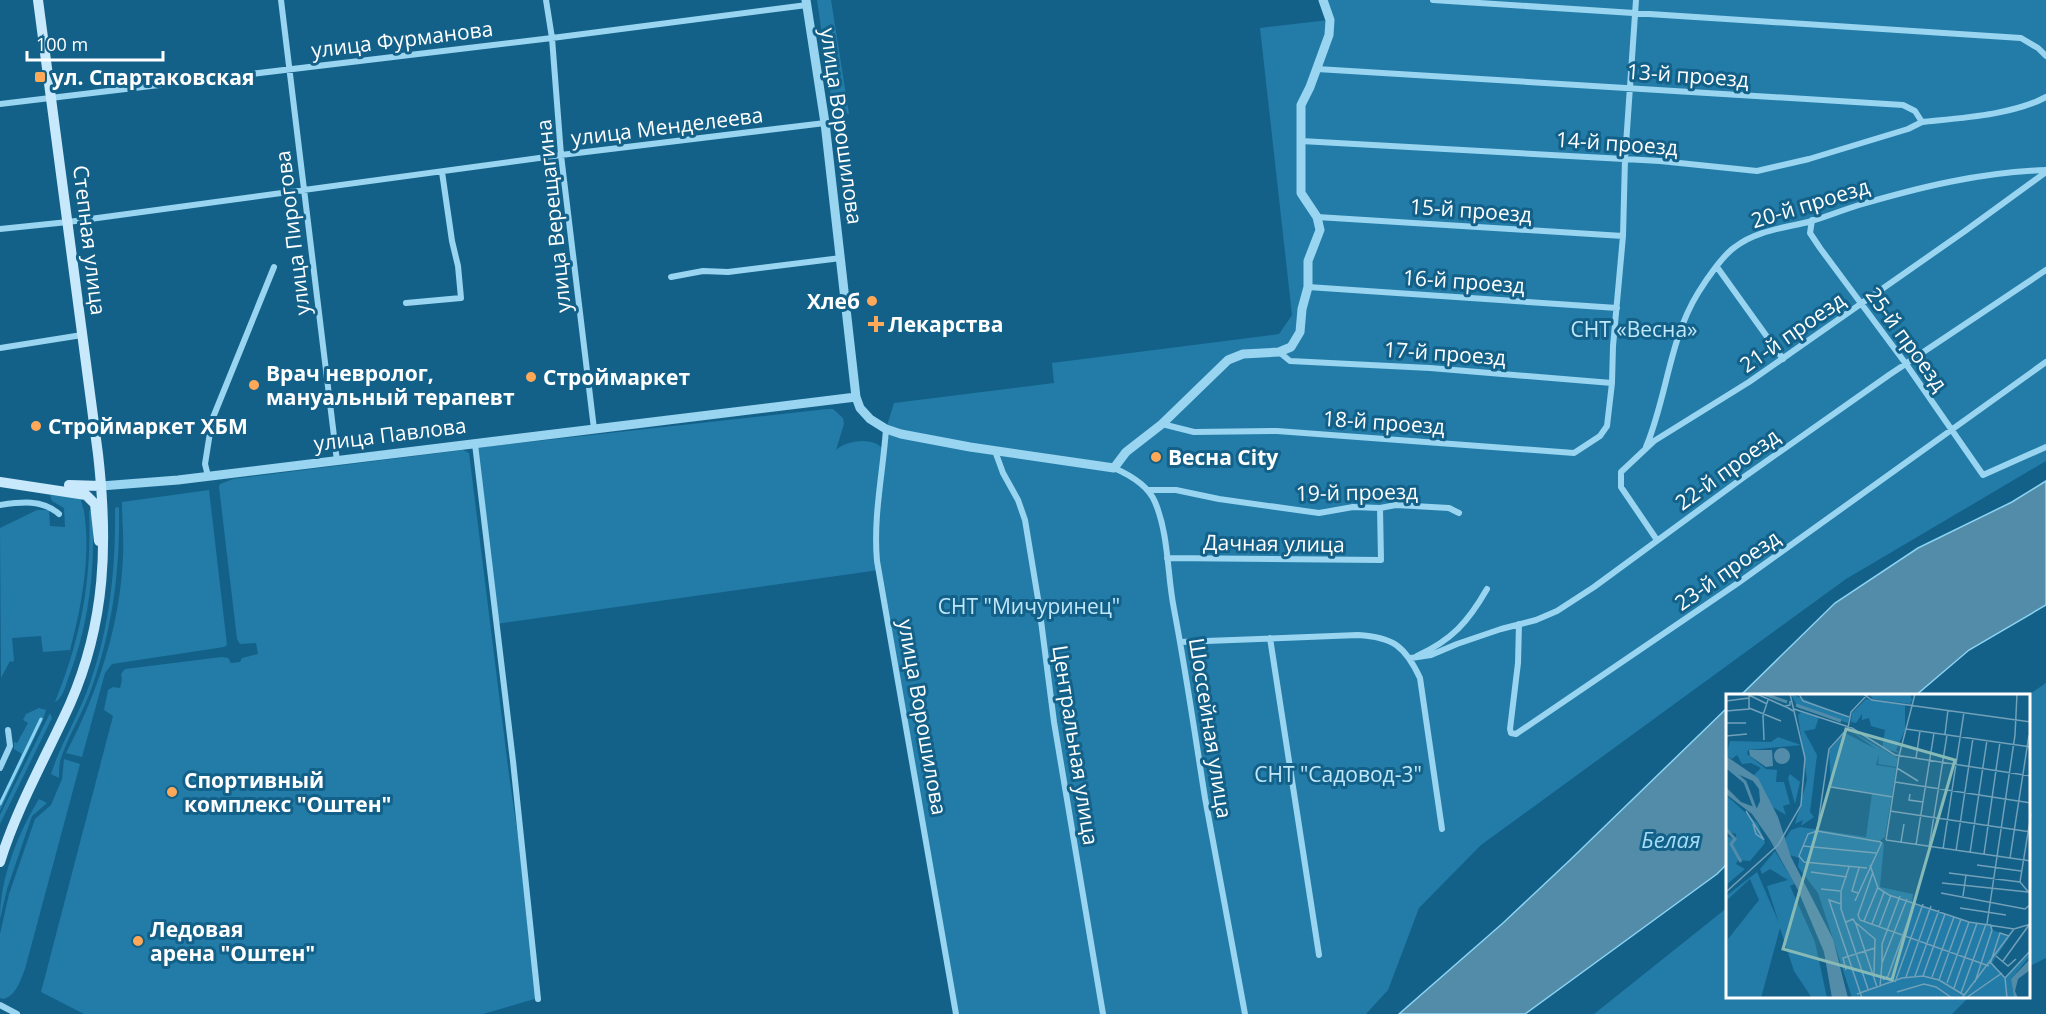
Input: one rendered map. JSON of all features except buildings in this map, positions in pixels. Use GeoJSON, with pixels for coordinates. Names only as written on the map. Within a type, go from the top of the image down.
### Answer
{"type":"FeatureCollection","features":[{"type":"Feature","properties":{"kind":"main road","name":"Степная улица"},"geometry":{"type":"LineString","coordinates":[[38,0],[101,486],[104,565]]}},
{"type":"Feature","properties":{"kind":"main road","name":"улица Павлова"},"geometry":{"type":"LineString","coordinates":[[0,482],[30,481],[101,486]]}},
{"type":"Feature","properties":{"kind":"main road"},"geometry":{"type":"LineString","coordinates":[[0,482],[77,492],[89,496],[95,504],[96,525],[104,565],[97,615],[86,663],[70,703],[20,808],[0,862]]}},
{"type":"Feature","properties":{"kind":"street","name":"улица Пирогова"},"geometry":{"type":"LineString","coordinates":[[281,0],[338,461]]}},
{"type":"Feature","properties":{"kind":"street","name":"улица Верещагина"},"geometry":{"type":"LineString","coordinates":[[546,0],[552,38],[561,155],[594,429]]}},
{"type":"Feature","properties":{"kind":"street"},"geometry":{"type":"LineString","coordinates":[[1114,468],[1126,452],[1162,424],[1228,360],[1243,354],[1279,352],[1291,347],[1300,332],[1308,287],[1308,261],[1320,230],[1317,217],[1301,193],[1301,105],[1329,35],[1330,20],[1323,0]]}},
{"type":"Feature","properties":{"kind":"street"},"geometry":{"type":"LineString","coordinates":[[1433,0],[2021,38],[2038,48],[2046,56]]}},
{"type":"Feature","properties":{"kind":"street"},"geometry":{"type":"LineString","coordinates":[[1612,383],[1636,0]]}},
{"type":"Feature","properties":{"kind":"street","name":"улица Фурманова"},"geometry":{"type":"LineString","coordinates":[[0,104],[552,38],[807,2]]}},
{"type":"Feature","properties":{"kind":"street","name":"улица Ворошилова"},"geometry":{"type":"LineString","coordinates":[[807,2],[825,123],[856,397]]}},
{"type":"Feature","properties":{"kind":"street","name":"13-й проезд"},"geometry":{"type":"LineString","coordinates":[[1317,69],[1903,105],[1916,111],[1922,122]]}},
{"type":"Feature","properties":{"kind":"street"},"geometry":{"type":"LineString","coordinates":[[1922,122],[2001,111],[2036,102],[2046,97]]}},
{"type":"Feature","properties":{"kind":"street","name":"14-й проезд"},"geometry":{"type":"LineString","coordinates":[[1301,141],[1625,159],[1757,171],[1809,159],[1901,132],[1922,122]]}},
{"type":"Feature","properties":{"kind":"street","name":"улица Менделеева"},"geometry":{"type":"LineString","coordinates":[[0,229],[68,222],[561,155],[825,123]]}},
{"type":"Feature","properties":{"kind":"street","name":"20-й проезд"},"geometry":{"type":"LineString","coordinates":[[1646,449],[1684,318],[1699,292],[1733,248],[1750,237],[1770,230],[1953,180],[2021,171],[2046,171]]}},
{"type":"Feature","properties":{"kind":"street","name":"21-й проезд"},"geometry":{"type":"LineString","coordinates":[[1657,540],[1621,487],[1621,472],[1654,441],[1749,382],[2046,171]]}},
{"type":"Feature","properties":{"kind":"street"},"geometry":{"type":"LineString","coordinates":[[406,303],[461,298],[458,266],[442,172]]}},
{"type":"Feature","properties":{"kind":"street","name":"15-й проезд"},"geometry":{"type":"LineString","coordinates":[[1317,217],[1623,236]]}},
{"type":"Feature","properties":{"kind":"street","name":"25-й проезд"},"geometry":{"type":"LineString","coordinates":[[1812,220],[1810,233],[1983,475],[2046,447]]}},
{"type":"Feature","properties":{"kind":"street"},"geometry":{"type":"LineString","coordinates":[[671,277],[703,270],[728,272],[841,258]]}},
{"type":"Feature","properties":{"kind":"street","name":"улица Пирогова"},"geometry":{"type":"LineString","coordinates":[[208,476],[205,464],[212,420],[274,267]]}},
{"type":"Feature","properties":{"kind":"street"},"geometry":{"type":"LineString","coordinates":[[1718,267],[1783,358]]}},
{"type":"Feature","properties":{"kind":"street","name":"22-й проезд"},"geometry":{"type":"LineString","coordinates":[[1411,658],[1431,655],[1457,644],[1536,620],[1557,611],[1594,587],[1905,364],[2046,270]]}},
{"type":"Feature","properties":{"kind":"street","name":"16-й проезд"},"geometry":{"type":"LineString","coordinates":[[1308,287],[1617,308]]}},
{"type":"Feature","properties":{"kind":"street"},"geometry":{"type":"LineString","coordinates":[[0,348],[82,335]]}},
{"type":"Feature","properties":{"kind":"street","name":"17-й проезд"},"geometry":{"type":"LineString","coordinates":[[1279,352],[1290,361],[1430,368],[1612,383]]}},
{"type":"Feature","properties":{"kind":"street","name":"23-й проезд"},"geometry":{"type":"LineString","coordinates":[[1519,624],[1518,663],[1510,729],[1511,733],[1516,734],[1738,583],[2046,362]]}},
{"type":"Feature","properties":{"kind":"street","name":"18-й проезд"},"geometry":{"type":"LineString","coordinates":[[1162,424],[1194,432],[1278,431],[1574,453],[1600,436],[1607,426],[1612,383]]}},
{"type":"Feature","properties":{"kind":"street"},"geometry":{"type":"LineString","coordinates":[[856,397],[865,414],[886,429],[901,434],[995,451],[1114,468],[1149,490]]}},
{"type":"Feature","properties":{"kind":"street","name":"улица Павлова"},"geometry":{"type":"LineString","coordinates":[[101,486],[148,483],[338,461],[856,397]]}},
{"type":"Feature","properties":{"kind":"street","name":"улица Ворошилова"},"geometry":{"type":"LineString","coordinates":[[886,429],[876,510],[877,561],[913,761],[954,1013]]}},
{"type":"Feature","properties":{"kind":"street"},"geometry":{"type":"LineString","coordinates":[[475,444],[513,761],[538,999]]}},
{"type":"Feature","properties":{"kind":"street","name":"Центральная улица"},"geometry":{"type":"LineString","coordinates":[[995,451],[1025,520],[1039,605],[1055,733],[1103,1014]]}},
{"type":"Feature","properties":{"kind":"street","name":"19-й проезд"},"geometry":{"type":"LineString","coordinates":[[1149,490],[1176,490],[1219,500],[1319,513],[1353,507],[1380,508],[1396,505],[1449,508],[1459,513]]}},
{"type":"Feature","properties":{"kind":"street","name":"Шоссейная улица"},"geometry":{"type":"LineString","coordinates":[[1149,490],[1161,520],[1215,854],[1245,1014]]}},
{"type":"Feature","properties":{"kind":"street"},"geometry":{"type":"LineString","coordinates":[[0,505],[35,502],[50,506],[59,514]]}},
{"type":"Feature","properties":{"kind":"street","name":"Дачная улица"},"geometry":{"type":"LineString","coordinates":[[1167,558],[1381,560],[1380,508]]}},
{"type":"Feature","properties":{"kind":"street"},"geometry":{"type":"LineString","coordinates":[[1411,658],[1444,642],[1454,634],[1466,623],[1487,589]]}},
{"type":"Feature","properties":{"kind":"street"},"geometry":{"type":"LineString","coordinates":[[1180,642],[1358,635],[1378,636],[1401,646],[1411,658],[1420,678],[1442,829]]}},
{"type":"Feature","properties":{"kind":"street"},"geometry":{"type":"LineString","coordinates":[[1270,638],[1318,955]]}},
{"type":"Feature","properties":{"kind":"street"},"geometry":{"type":"LineString","coordinates":[[0,768],[10,746],[8,730]]}},
{"type":"Feature","properties":{"kind":"street"},"geometry":{"type":"LineString","coordinates":[[0,1005],[17,1014]]}},
{"type":"Feature","properties":{"kind":"green space"},"geometry":{"type":"Polygon","coordinates":[[[817,0],[831,0],[849,114],[833,111],[817,0]]]}},
{"type":"Feature","properties":{"kind":"green space"},"geometry":{"type":"Polygon","coordinates":[[[1323,0],[2046,0],[2046,461],[1846,579],[1481,845],[1419,908],[1388,990],[1366,1014],[956,1014],[879,570],[496,624],[475,448],[833,409],[843,418],[844,424],[836,450],[853,442],[867,441],[884,450],[886,429],[894,403],[1054,383],[1052,363],[1279,334],[1292,315],[1260,28],[1329,20],[1323,0]]]}},
{"type":"Feature","properties":{"kind":"green space"},"geometry":{"type":"Polygon","coordinates":[[[463,450],[469,453],[538,998],[483,1014],[84,1014],[41,992],[113,716],[104,710],[108,690],[113,687],[120,688],[121,674],[125,669],[222,657],[228,658],[231,663],[240,662],[242,658],[258,654],[256,643],[240,644],[237,639],[220,484],[233,479],[463,450]]]}},
{"type":"Feature","properties":{"kind":"green space"},"geometry":{"type":"Polygon","coordinates":[[[209,490],[227,645],[112,664],[105,673],[82,757],[66,753],[88,706],[112,633],[123,557],[122,502],[209,490]]]}},
{"type":"Feature","properties":{"kind":"green space"},"geometry":{"type":"Polygon","coordinates":[[[50,495],[80,496],[85,516],[85,568],[78,618],[70,650],[43,652],[41,636],[12,638],[14,660],[10,661],[1,678],[0,528],[37,510],[49,510],[50,526],[65,527],[64,508],[52,501],[50,495]]]}},
{"type":"Feature","properties":{"kind":"green space"},"geometry":{"type":"Polygon","coordinates":[[[119,507],[114,597],[106,641],[90,693],[61,758],[59,778],[51,774],[86,694],[106,625],[114,555],[115,508],[119,507]]]}},
{"type":"Feature","properties":{"kind":"green space"},"geometry":{"type":"Polygon","coordinates":[[[92,510],[92,574],[86,617],[65,689],[55,702],[72,655],[83,608],[89,561],[89,511],[92,510]]]}},
{"type":"Feature","properties":{"kind":"green space"},"geometry":{"type":"Polygon","coordinates":[[[2046,683],[2046,958],[2031,966],[2031,694],[2046,683]]]}},
{"type":"Feature","properties":{"kind":"green space"},"geometry":{"type":"Polygon","coordinates":[[[39,708],[46,710],[43,720],[0,811],[0,802],[22,754],[14,749],[14,742],[17,743],[28,723],[23,720],[26,714],[39,708]]]}},
{"type":"Feature","properties":{"kind":"green space"},"geometry":{"type":"Polygon","coordinates":[[[50,713],[52,718],[0,824],[0,815],[50,713]]]}},
{"type":"Feature","properties":{"kind":"green space"},"geometry":{"type":"Polygon","coordinates":[[[64,759],[80,764],[25,969],[14,991],[3,999],[0,998],[0,934],[9,894],[35,819],[51,805],[62,779],[64,759]]]}},
{"type":"Feature","properties":{"kind":"green space"},"geometry":{"type":"Polygon","coordinates":[[[39,799],[47,803],[32,816],[7,889],[0,919],[3,888],[12,856],[24,826],[39,799]]]}},
{"type":"Feature","properties":{"kind":"green space"},"geometry":{"type":"Polygon","coordinates":[[[1726,909],[1726,999],[1967,999],[1952,1014],[1594,1014],[1726,909]]]}},
{"type":"Feature","properties":{"kind":"water"},"geometry":{"type":"Polygon","coordinates":[[[2046,481],[2046,605],[1969,650],[1917,694],[1742,694],[1835,603],[1918,548],[2012,502],[2046,481]]]}},
{"type":"Feature","properties":{"kind":"water","name":"Белая"},"geometry":{"type":"Polygon","coordinates":[[[1726,709],[1726,865],[1717,874],[1525,1014],[1399,1014],[1503,923],[1726,709]]]}},
{"type":"Feature","properties":{"kind":"waterway"},"geometry":{"type":"LineString","coordinates":[[0,804],[41,719]]}},
{"type":"Feature","properties":{"kind":"place","name":"ул. Спартаковская"},"geometry":{"type":"Point","coordinates":[40,77]}},
{"type":"Feature","properties":{"kind":"place","name":"Хлеб"},"geometry":{"type":"Point","coordinates":[872,301]}},
{"type":"Feature","properties":{"kind":"place","name":"Лекарства"},"geometry":{"type":"Point","coordinates":[876,324]}},
{"type":"Feature","properties":{"kind":"place","name":"Строймаркет"},"geometry":{"type":"Point","coordinates":[531,377]}},
{"type":"Feature","properties":{"kind":"place","name":"Врач невролог, мануальный терапевт"},"geometry":{"type":"Point","coordinates":[254,385]}},
{"type":"Feature","properties":{"kind":"place","name":"Строймаркет ХБМ"},"geometry":{"type":"Point","coordinates":[36,426]}},
{"type":"Feature","properties":{"kind":"place","name":"Весна City"},"geometry":{"type":"Point","coordinates":[1156,457]}},
{"type":"Feature","properties":{"kind":"place","name":"Спортивный комплекс \"Оштен\""},"geometry":{"type":"Point","coordinates":[172,792]}},
{"type":"Feature","properties":{"kind":"place","name":"Ледовая арена \"Оштен\""},"geometry":{"type":"Point","coordinates":[138,941]}},
{"type":"Feature","properties":{"kind":"park label","name":"СНТ «Весна»"},"geometry":{"type":"Point","coordinates":[1634,329]}},
{"type":"Feature","properties":{"kind":"park label","name":"СНТ \"Мичуринец\""},"geometry":{"type":"Point","coordinates":[1029,606]}},
{"type":"Feature","properties":{"kind":"park label","name":"СНТ \"Садовод-3\""},"geometry":{"type":"Point","coordinates":[1338,774]}}]}
